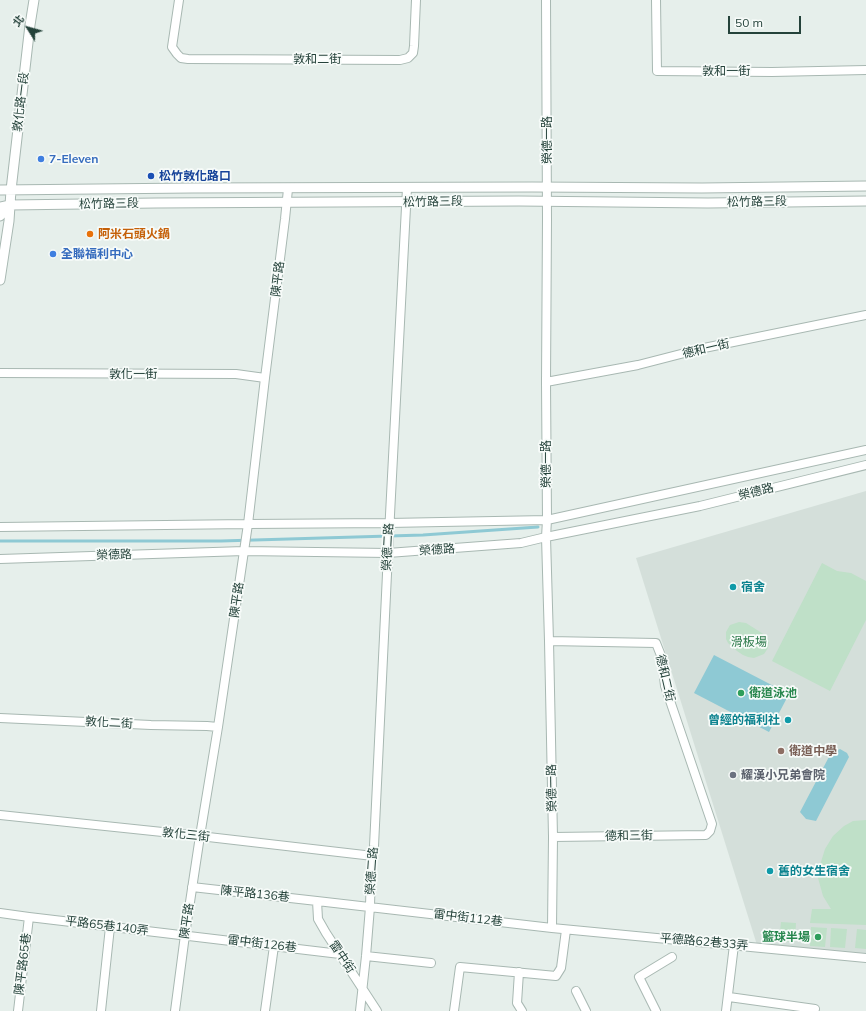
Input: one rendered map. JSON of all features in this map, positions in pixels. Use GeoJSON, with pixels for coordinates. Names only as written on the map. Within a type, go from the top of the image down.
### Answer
{"type":"FeatureCollection","features":[{"type":"Feature","properties":{"kind":"street","name":"敦化路一段"},"geometry":{"type":"LineString","coordinates":[[0,280],[9,220],[11,190],[34,0]]}},
{"type":"Feature","properties":{"kind":"street","name":"敦和二街"},"geometry":{"type":"LineString","coordinates":[[179,0],[172,47],[181,58],[400,60],[408,58],[412,53],[414,46],[416,0]]}},
{"type":"Feature","properties":{"kind":"street","name":"榮德一路"},"geometry":{"type":"LineString","coordinates":[[546,0],[546,537],[553,837],[552,928]]}},
{"type":"Feature","properties":{"kind":"street","name":"敦和一街"},"geometry":{"type":"LineString","coordinates":[[656,0],[657,71],[866,70]]}},
{"type":"Feature","properties":{"kind":"street","name":"松竹路三段"},"geometry":{"type":"LineString","coordinates":[[0,190],[192,188],[702,188],[866,186]]}},
{"type":"Feature","properties":{"kind":"street","name":"陳平路"},"geometry":{"type":"LineString","coordinates":[[175,1011],[192,887],[218,727],[248,524],[288,188]]}},
{"type":"Feature","properties":{"kind":"street","name":"榮德二路"},"geometry":{"type":"LineString","coordinates":[[370,907],[389,523],[408,188]]}},
{"type":"Feature","properties":{"kind":"street","name":"松竹路三段"},"geometry":{"type":"LineString","coordinates":[[0,207],[10,205],[519,201],[708,203],[866,201]]}},
{"type":"Feature","properties":{"kind":"street"},"geometry":{"type":"LineString","coordinates":[[0,216],[10,205]]}},
{"type":"Feature","properties":{"kind":"street","name":"德和一街"},"geometry":{"type":"LineString","coordinates":[[546,382],[638,365],[704,348],[866,315]]}},
{"type":"Feature","properties":{"kind":"street","name":"敦化一街"},"geometry":{"type":"LineString","coordinates":[[0,373],[236,374],[265,378]]}},
{"type":"Feature","properties":{"kind":"street","name":"榮德路"},"geometry":{"type":"LineString","coordinates":[[0,527],[547,520],[866,450]]}},
{"type":"Feature","properties":{"kind":"street","name":"榮德路"},"geometry":{"type":"LineString","coordinates":[[0,559],[244,551],[388,553],[521,543],[700,506],[866,465]]}},
{"type":"Feature","properties":{"kind":"street","name":"德和二街"},"geometry":{"type":"LineString","coordinates":[[549,641],[656,643],[662,658],[665,686],[712,824],[710,831],[706,835]]}},
{"type":"Feature","properties":{"kind":"street","name":"敦化二街"},"geometry":{"type":"LineString","coordinates":[[0,718],[218,727]]}},
{"type":"Feature","properties":{"kind":"street","name":"敦化三街"},"geometry":{"type":"LineString","coordinates":[[0,815],[373,856]]}},
{"type":"Feature","properties":{"kind":"street","name":"德和三街"},"geometry":{"type":"LineString","coordinates":[[553,837],[706,835]]}},
{"type":"Feature","properties":{"kind":"street","name":"陳平路136巷"},"geometry":{"type":"LineString","coordinates":[[192,887],[317,901]]}},
{"type":"Feature","properties":{"kind":"street","name":"雷中街112巷"},"geometry":{"type":"LineString","coordinates":[[317,901],[566,930]]}},
{"type":"Feature","properties":{"kind":"street","name":"雷中街"},"geometry":{"type":"LineString","coordinates":[[317,901],[318,919],[377,1011]]}},
{"type":"Feature","properties":{"kind":"street"},"geometry":{"type":"LineString","coordinates":[[360,1011],[370,907]]}},
{"type":"Feature","properties":{"kind":"street","name":"平路65巷140弄"},"geometry":{"type":"LineString","coordinates":[[0,913],[185,935]]}},
{"type":"Feature","properties":{"kind":"street","name":"陳平路65巷"},"geometry":{"type":"LineString","coordinates":[[18,1011],[29,917]]}},
{"type":"Feature","properties":{"kind":"street"},"geometry":{"type":"LineString","coordinates":[[101,1011],[110,927]]}},
{"type":"Feature","properties":{"kind":"street"},"geometry":{"type":"LineString","coordinates":[[454,1011],[460,967],[556,976],[561,968],[566,930]]}},
{"type":"Feature","properties":{"kind":"street","name":"平德路62巷33弄"},"geometry":{"type":"LineString","coordinates":[[566,930],[866,958]]}},
{"type":"Feature","properties":{"kind":"street","name":"雷中街126巷"},"geometry":{"type":"LineString","coordinates":[[185,935],[340,954]]}},
{"type":"Feature","properties":{"kind":"street"},"geometry":{"type":"LineString","coordinates":[[726,1011],[729,997],[734,945]]}},
{"type":"Feature","properties":{"kind":"street"},"geometry":{"type":"LineString","coordinates":[[265,1011],[274,946]]}},
{"type":"Feature","properties":{"kind":"street"},"geometry":{"type":"LineString","coordinates":[[366,956],[431,963]]}},
{"type":"Feature","properties":{"kind":"street"},"geometry":{"type":"LineString","coordinates":[[656,1011],[639,977],[672,957]]}},
{"type":"Feature","properties":{"kind":"street"},"geometry":{"type":"LineString","coordinates":[[519,972],[517,1003],[522,1011]]}},
{"type":"Feature","properties":{"kind":"street"},"geometry":{"type":"LineString","coordinates":[[576,991],[586,1011]]}},
{"type":"Feature","properties":{"kind":"street"},"geometry":{"type":"LineString","coordinates":[[729,997],[814,1010]]}},
{"type":"Feature","properties":{"kind":"shaded area","name":"衛道中學"},"geometry":{"type":"Polygon","coordinates":[[[866,491],[866,956],[757,945],[636,558],[866,491]]]}},
{"type":"Feature","properties":{"kind":"green space"},"geometry":{"type":"Polygon","coordinates":[[[822,563],[837,571],[851,573],[866,581],[866,620],[830,691],[772,661],[822,563]]]}},
{"type":"Feature","properties":{"kind":"green space","name":"滑板場"},"geometry":{"type":"Polygon","coordinates":[[[739,622],[746,623],[765,635],[769,641],[768,648],[764,654],[754,658],[748,657],[737,651],[728,643],[726,639],[726,632],[730,625],[739,622]]]}},
{"type":"Feature","properties":{"kind":"green space"},"geometry":{"type":"Polygon","coordinates":[[[866,820],[866,925],[810,923],[812,909],[831,909],[823,896],[818,878],[825,849],[833,836],[844,826],[853,821],[866,820]]]}},
{"type":"Feature","properties":{"kind":"green space","name":"籃球半場"},"geometry":{"type":"Polygon","coordinates":[[[781,922],[796,923],[795,942],[779,941],[781,922]]]}},
{"type":"Feature","properties":{"kind":"green space","name":"籃球半場"},"geometry":{"type":"Polygon","coordinates":[[[811,927],[827,928],[825,947],[810,946],[811,927]]]}},
{"type":"Feature","properties":{"kind":"green space","name":"籃球半場"},"geometry":{"type":"Polygon","coordinates":[[[831,928],[847,929],[845,948],[830,947],[831,928]]]}},
{"type":"Feature","properties":{"kind":"green space"},"geometry":{"type":"Polygon","coordinates":[[[857,929],[866,930],[866,949],[855,948],[857,929]]]}},
{"type":"Feature","properties":{"kind":"water","name":"衛道泳池"},"geometry":{"type":"Polygon","coordinates":[[[714,655],[789,694],[769,732],[694,693],[714,655]]]}},
{"type":"Feature","properties":{"kind":"water"},"geometry":{"type":"Polygon","coordinates":[[[840,749],[847,753],[849,757],[816,821],[806,819],[800,812],[831,753],[840,749]]]}},
{"type":"Feature","properties":{"kind":"waterway"},"geometry":{"type":"LineString","coordinates":[[0,541],[221,541],[423,535],[538,527]]}},
{"type":"Feature","properties":{"kind":"place","name":"7-Eleven"},"geometry":{"type":"Point","coordinates":[41,159]}},
{"type":"Feature","properties":{"kind":"place","name":"松竹敦化路口"},"geometry":{"type":"Point","coordinates":[151,176]}},
{"type":"Feature","properties":{"kind":"place","name":"阿米石頭火鍋"},"geometry":{"type":"Point","coordinates":[90,234]}},
{"type":"Feature","properties":{"kind":"place","name":"全聯福利中心"},"geometry":{"type":"Point","coordinates":[53,254]}},
{"type":"Feature","properties":{"kind":"place","name":"宿舍"},"geometry":{"type":"Point","coordinates":[733,587]}},
{"type":"Feature","properties":{"kind":"place","name":"衛道泳池"},"geometry":{"type":"Point","coordinates":[741,693]}},
{"type":"Feature","properties":{"kind":"place","name":"曾經的福利社"},"geometry":{"type":"Point","coordinates":[788,720]}},
{"type":"Feature","properties":{"kind":"place","name":"衛道中學"},"geometry":{"type":"Point","coordinates":[781,751]}},
{"type":"Feature","properties":{"kind":"place","name":"耀漢小兄弟會院"},"geometry":{"type":"Point","coordinates":[733,775]}},
{"type":"Feature","properties":{"kind":"place","name":"舊的女生宿舍"},"geometry":{"type":"Point","coordinates":[770,871]}},
{"type":"Feature","properties":{"kind":"place","name":"籃球半場"},"geometry":{"type":"Point","coordinates":[818,937]}}]}
